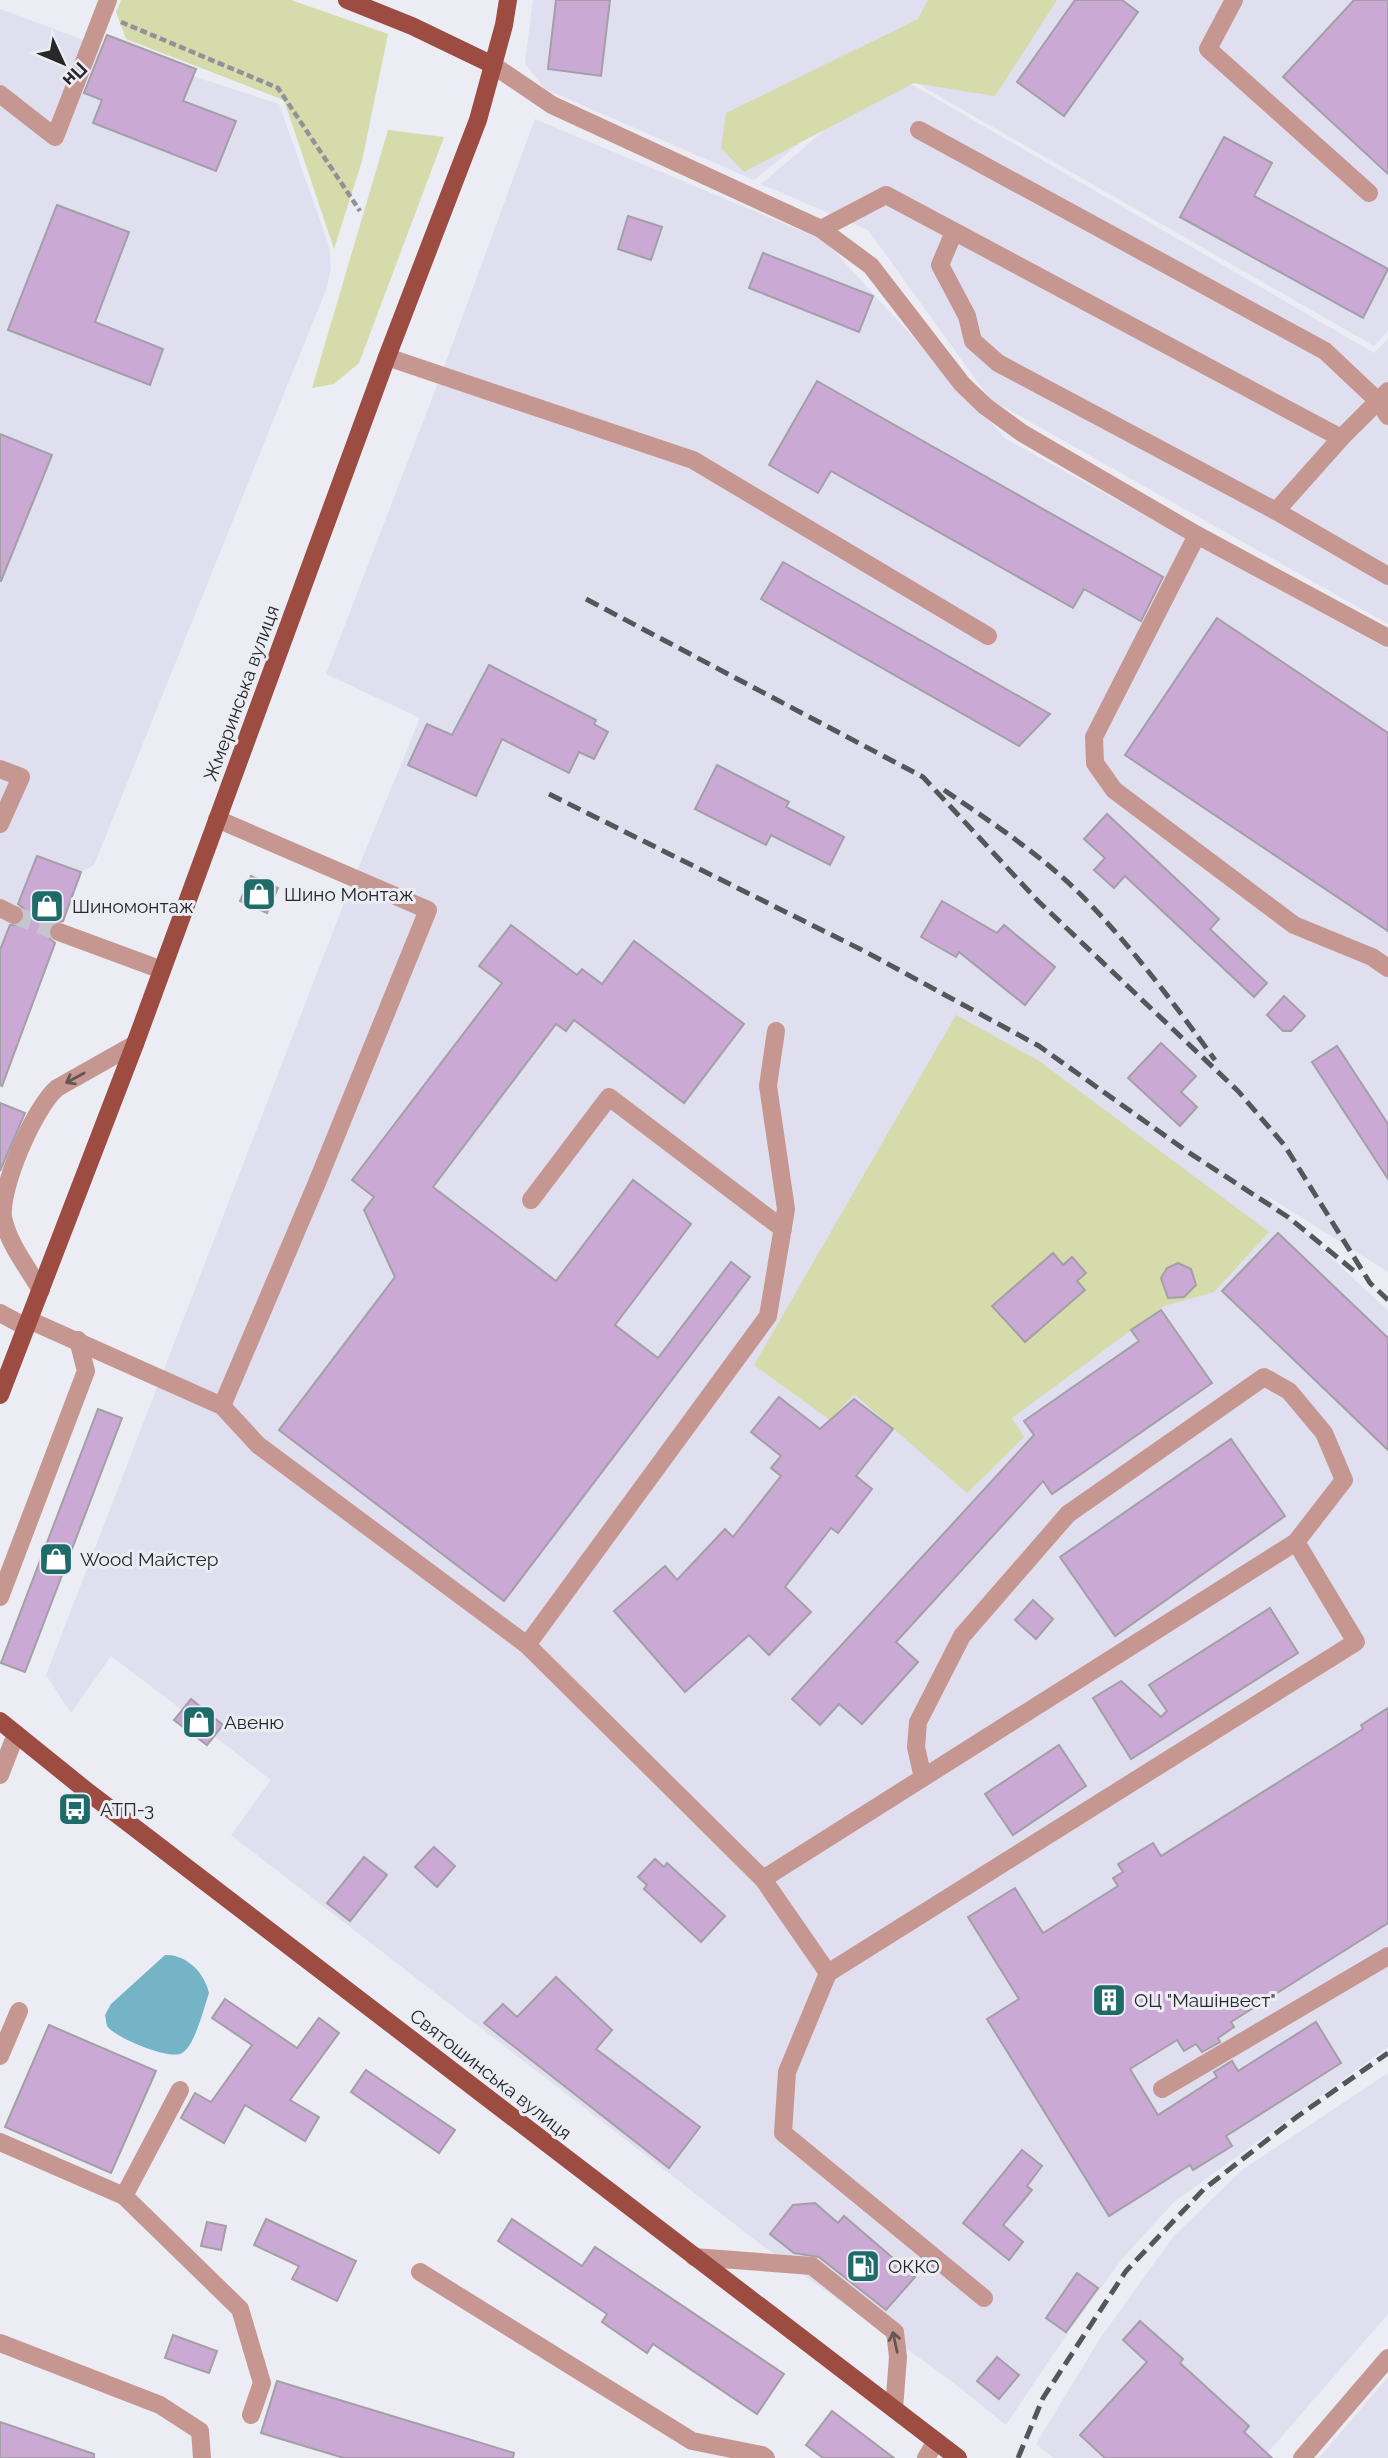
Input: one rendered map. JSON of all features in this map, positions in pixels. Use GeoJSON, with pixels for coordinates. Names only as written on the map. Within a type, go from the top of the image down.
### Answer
{"type":"FeatureCollection","features":[{"type":"Feature","properties":{"kind":"main road"},"geometry":{"type":"LineString","coordinates":[[347,0],[412,26],[493,65]]}},
{"type":"Feature","properties":{"kind":"main road","name":"Жмеринська вулиця"},"geometry":{"type":"LineString","coordinates":[[0,1395],[135,1044],[387,358],[478,120],[508,0]]}},
{"type":"Feature","properties":{"kind":"main road","name":"Святошинська вулиця"},"geometry":{"type":"LineString","coordinates":[[0,1721],[958,2458]]}},
{"type":"Feature","properties":{"kind":"lane"},"geometry":{"type":"LineString","coordinates":[[1234,0],[1208,49],[1369,192]]}},
{"type":"Feature","properties":{"kind":"lane"},"geometry":{"type":"LineString","coordinates":[[0,94],[55,137],[105,7]]}},
{"type":"Feature","properties":{"kind":"lane"},"geometry":{"type":"LineString","coordinates":[[493,65],[552,105],[821,229],[871,266],[962,384],[985,406],[1022,433],[1197,535],[1388,638]]}},
{"type":"Feature","properties":{"kind":"lane"},"geometry":{"type":"LineString","coordinates":[[919,130],[1325,351],[1385,403],[1341,438],[1276,511]]}},
{"type":"Feature","properties":{"kind":"lane"},"geometry":{"type":"LineString","coordinates":[[821,229],[886,195],[1341,438]]}},
{"type":"Feature","properties":{"kind":"lane"},"geometry":{"type":"LineString","coordinates":[[954,232],[940,265],[967,316],[973,341],[998,363],[1276,511],[1388,576]]}},
{"type":"Feature","properties":{"kind":"lane"},"geometry":{"type":"LineString","coordinates":[[387,358],[693,460],[988,636]]}},
{"type":"Feature","properties":{"kind":"lane"},"geometry":{"type":"LineString","coordinates":[[1197,535],[1094,737],[1095,763],[1114,790],[1294,925],[1372,957],[1388,968]]}},
{"type":"Feature","properties":{"kind":"lane"},"geometry":{"type":"LineString","coordinates":[[0,769],[20,777],[0,824]]}},
{"type":"Feature","properties":{"kind":"lane"},"geometry":{"type":"LineString","coordinates":[[217,819],[428,910],[222,1406]]}},
{"type":"Feature","properties":{"kind":"lane"},"geometry":{"type":"LineString","coordinates":[[60,932],[162,970]]}},
{"type":"Feature","properties":{"kind":"lane"},"geometry":{"type":"LineString","coordinates":[[527,1645],[768,1316],[786,1209],[768,1086],[776,1031]]}},
{"type":"Feature","properties":{"kind":"lane"},"geometry":{"type":"LineString","coordinates":[[41,1290],[14,1245],[4,1220],[2,1202],[20,1148],[46,1097],[57,1088],[135,1044]]}},
{"type":"Feature","properties":{"kind":"lane"},"geometry":{"type":"LineString","coordinates":[[531,1200],[609,1097],[783,1229]]}},
{"type":"Feature","properties":{"kind":"lane"},"geometry":{"type":"LineString","coordinates":[[0,1313],[78,1340],[222,1406],[258,1445],[527,1645],[763,1879],[828,1973]]}},
{"type":"Feature","properties":{"kind":"lane"},"geometry":{"type":"LineString","coordinates":[[0,1597],[86,1371],[78,1340]]}},
{"type":"Feature","properties":{"kind":"lane"},"geometry":{"type":"LineString","coordinates":[[763,1879],[923,1778],[1296,1542],[1345,1480],[1324,1433],[1289,1391],[1265,1377],[1068,1514],[962,1636],[918,1722],[916,1746],[923,1778]]}},
{"type":"Feature","properties":{"kind":"lane"},"geometry":{"type":"LineString","coordinates":[[984,2298],[783,2133],[787,2072],[828,1973],[1356,1642],[1296,1542]]}},
{"type":"Feature","properties":{"kind":"lane"},"geometry":{"type":"LineString","coordinates":[[0,1775],[16,1734]]}},
{"type":"Feature","properties":{"kind":"lane"},"geometry":{"type":"LineString","coordinates":[[1162,2089],[1388,1956]]}},
{"type":"Feature","properties":{"kind":"lane"},"geometry":{"type":"LineString","coordinates":[[0,2056],[19,2011]]}},
{"type":"Feature","properties":{"kind":"lane"},"geometry":{"type":"LineString","coordinates":[[124,2196],[180,2090]]}},
{"type":"Feature","properties":{"kind":"lane"},"geometry":{"type":"LineString","coordinates":[[0,2142],[124,2196],[240,2309],[262,2383],[251,2415]]}},
{"type":"Feature","properties":{"kind":"lane"},"geometry":{"type":"LineString","coordinates":[[694,2257],[812,2266],[895,2332],[898,2357],[894,2409]]}},
{"type":"Feature","properties":{"kind":"lane"},"geometry":{"type":"LineString","coordinates":[[420,2272],[692,2441],[766,2458]]}},
{"type":"Feature","properties":{"kind":"lane"},"geometry":{"type":"LineString","coordinates":[[0,2343],[160,2406],[200,2431],[202,2458]]}},
{"type":"Feature","properties":{"kind":"lane"},"geometry":{"type":"LineString","coordinates":[[1302,2458],[1388,2359]]}},
{"type":"Feature","properties":{"kind":"lane"},"geometry":{"type":"LineString","coordinates":[[926,2458],[936,2441]]}},
{"type":"Feature","properties":{"kind":"path"},"geometry":{"type":"LineString","coordinates":[[105,7],[278,89],[360,211]]}},
{"type":"Feature","properties":{"kind":"shaded area"},"geometry":{"type":"Polygon","coordinates":[[[533,0],[1388,0],[1388,331],[1374,346],[892,69],[754,180],[545,89],[525,63],[533,0]]]}},
{"type":"Feature","properties":{"kind":"shaded area"},"geometry":{"type":"Polygon","coordinates":[[[0,9],[97,45],[279,104],[329,246],[331,267],[327,287],[94,865],[81,872],[10,1064],[0,1060],[0,9]]]}},
{"type":"Feature","properties":{"kind":"shaded area"},"geometry":{"type":"Polygon","coordinates":[[[892,73],[1374,353],[1388,339],[1388,624],[990,399],[868,230],[761,184],[892,73]]]}},
{"type":"Feature","properties":{"kind":"shaded area"},"geometry":{"type":"Polygon","coordinates":[[[535,119],[825,241],[1006,439],[1388,649],[1388,1272],[1264,1194],[1388,1311],[1388,2047],[1174,2202],[1122,2259],[1006,2425],[950,2380],[759,2243],[231,1835],[271,1780],[214,1736],[191,1700],[182,1710],[111,1656],[71,1713],[46,1675],[346,898],[420,718],[326,674],[441,375],[535,119]]]}},
{"type":"Feature","properties":{"kind":"shaded area"},"geometry":{"type":"Polygon","coordinates":[[[1388,2073],[1388,2314],[1263,2458],[1053,2458],[1036,2444],[1099,2340],[1173,2237],[1242,2170],[1388,2073]]]}},
{"type":"Feature","properties":{"kind":"shaded area"},"geometry":{"type":"Polygon","coordinates":[[[1388,2377],[1388,2458],[1319,2458],[1354,2417],[1388,2377]]]}},
{"type":"Feature","properties":{"kind":"green space"},"geometry":{"type":"Polygon","coordinates":[[[121,0],[291,0],[388,34],[362,161],[334,249],[284,100],[126,39],[116,12],[121,0]]]}},
{"type":"Feature","properties":{"kind":"green space"},"geometry":{"type":"Polygon","coordinates":[[[928,0],[1057,0],[995,96],[914,83],[744,172],[721,148],[726,113],[918,19],[928,0]]]}},
{"type":"Feature","properties":{"kind":"green space"},"geometry":{"type":"Polygon","coordinates":[[[388,130],[444,137],[359,363],[334,384],[312,388],[388,130]]]}},
{"type":"Feature","properties":{"kind":"green space"},"geometry":{"type":"Polygon","coordinates":[[[956,1015],[1039,1061],[1269,1232],[1214,1292],[1164,1306],[1012,1418],[1024,1437],[967,1493],[854,1394],[830,1420],[754,1365],[956,1015]]]}},
{"type":"Feature","properties":{"kind":"water"},"geometry":{"type":"Polygon","coordinates":[[[165,1955],[181,1958],[194,1966],[204,1979],[209,1993],[191,2043],[182,2053],[176,2055],[143,2047],[120,2036],[107,2026],[105,2015],[111,2004],[165,1955]]]}},
{"type":"Feature","properties":{"kind":"building"},"geometry":{"type":"Polygon","coordinates":[[[556,0],[610,0],[601,76],[548,69],[556,0]]]}},
{"type":"Feature","properties":{"kind":"building"},"geometry":{"type":"Polygon","coordinates":[[[1075,0],[1122,0],[1138,12],[1064,116],[1017,82],[1075,0]]]}},
{"type":"Feature","properties":{"kind":"building"},"geometry":{"type":"Polygon","coordinates":[[[1354,0],[1388,0],[1388,174],[1283,77],[1354,0]]]}},
{"type":"Feature","properties":{"kind":"building"},"geometry":{"type":"Polygon","coordinates":[[[107,35],[196,69],[183,101],[236,121],[216,171],[93,123],[102,100],[84,93],[107,35]]]}},
{"type":"Feature","properties":{"kind":"building"},"geometry":{"type":"Polygon","coordinates":[[[1224,137],[1272,163],[1254,196],[1388,269],[1363,318],[1180,217],[1224,137]]]}},
{"type":"Feature","properties":{"kind":"building"},"geometry":{"type":"Polygon","coordinates":[[[57,205],[129,232],[95,322],[163,349],[150,385],[8,330],[57,205]]]}},
{"type":"Feature","properties":{"kind":"building"},"geometry":{"type":"Polygon","coordinates":[[[628,216],[662,227],[651,260],[618,249],[628,216]]]}},
{"type":"Feature","properties":{"kind":"building"},"geometry":{"type":"Polygon","coordinates":[[[763,253],[873,296],[859,332],[749,288],[763,253]]]}},
{"type":"Feature","properties":{"kind":"building"},"geometry":{"type":"Polygon","coordinates":[[[817,381],[1163,577],[1141,621],[1084,589],[1073,608],[831,471],[818,493],[769,465],[817,381]]]}},
{"type":"Feature","properties":{"kind":"building"},"geometry":{"type":"Polygon","coordinates":[[[0,434],[52,455],[1,581],[0,581],[0,434]]]}},
{"type":"Feature","properties":{"kind":"building"},"geometry":{"type":"Polygon","coordinates":[[[783,562],[1050,714],[1019,746],[761,599],[783,562]]]}},
{"type":"Feature","properties":{"kind":"building"},"geometry":{"type":"Polygon","coordinates":[[[1217,618],[1388,733],[1388,931],[1125,755],[1217,618]]]}},
{"type":"Feature","properties":{"kind":"building"},"geometry":{"type":"Polygon","coordinates":[[[489,665],[596,720],[594,724],[608,732],[594,759],[579,752],[569,773],[502,739],[476,796],[408,765],[427,724],[452,735],[489,665]]]}},
{"type":"Feature","properties":{"kind":"building"},"geometry":{"type":"Polygon","coordinates":[[[717,765],[789,802],[786,807],[844,837],[830,865],[771,835],[766,845],[695,809],[717,765]]]}},
{"type":"Feature","properties":{"kind":"building"},"geometry":{"type":"Polygon","coordinates":[[[1107,814],[1219,919],[1210,929],[1267,983],[1254,997],[1125,876],[1114,888],[1094,870],[1105,858],[1084,839],[1107,814]]]}},
{"type":"Feature","properties":{"kind":"building"},"geometry":{"type":"Polygon","coordinates":[[[37,856],[81,872],[63,921],[52,923],[48,929],[50,939],[55,943],[2,1086],[0,950],[10,925],[20,925],[24,919],[24,909],[18,904],[37,856]]]}},
{"type":"Feature","properties":{"kind":"building","name":"Шино Монтаж"},"geometry":{"type":"Polygon","coordinates":[[[251,876],[278,888],[267,913],[240,901],[251,876]]]}},
{"type":"Feature","properties":{"kind":"building"},"geometry":{"type":"Polygon","coordinates":[[[942,901],[997,933],[1004,925],[1055,967],[1025,1005],[959,952],[956,957],[921,937],[942,901]]]}},
{"type":"Feature","properties":{"kind":"building"},"geometry":{"type":"Polygon","coordinates":[[[511,925],[577,975],[582,969],[602,984],[634,941],[744,1024],[684,1103],[574,1020],[566,1031],[556,1024],[433,1187],[556,1281],[633,1180],[691,1224],[615,1325],[658,1358],[731,1262],[750,1277],[504,1601],[279,1430],[395,1277],[364,1210],[374,1197],[352,1180],[502,983],[479,966],[511,925]]]}},
{"type":"Feature","properties":{"kind":"building"},"geometry":{"type":"Polygon","coordinates":[[[1284,996],[1305,1016],[1291,1031],[1283,1031],[1267,1015],[1284,996]]]}},
{"type":"Feature","properties":{"kind":"building"},"geometry":{"type":"Polygon","coordinates":[[[1161,1043],[1196,1076],[1181,1092],[1197,1107],[1180,1126],[1128,1078],[1161,1043]]]}},
{"type":"Feature","properties":{"kind":"building"},"geometry":{"type":"Polygon","coordinates":[[[1337,1046],[1388,1124],[1388,1179],[1312,1062],[1337,1046]]]}},
{"type":"Feature","properties":{"kind":"building"},"geometry":{"type":"Polygon","coordinates":[[[0,1103],[25,1113],[0,1171],[0,1103]]]}},
{"type":"Feature","properties":{"kind":"building"},"geometry":{"type":"Polygon","coordinates":[[[1278,1233],[1388,1338],[1388,1450],[1222,1291],[1278,1233]]]}},
{"type":"Feature","properties":{"kind":"building"},"geometry":{"type":"Polygon","coordinates":[[[1053,1253],[1063,1265],[1072,1257],[1086,1273],[1077,1281],[1085,1290],[1025,1342],[992,1306],[1053,1253]]]}},
{"type":"Feature","properties":{"kind":"building"},"geometry":{"type":"Polygon","coordinates":[[[1178,1263],[1191,1269],[1196,1285],[1184,1297],[1168,1298],[1161,1278],[1167,1268],[1178,1263]]]}},
{"type":"Feature","properties":{"kind":"building"},"geometry":{"type":"Polygon","coordinates":[[[1161,1310],[1212,1383],[1052,1494],[1043,1481],[896,1642],[918,1662],[862,1724],[839,1704],[820,1725],[792,1699],[1034,1435],[1024,1421],[1139,1341],[1131,1330],[1161,1310]]]}},
{"type":"Feature","properties":{"kind":"building"},"geometry":{"type":"Polygon","coordinates":[[[779,1397],[820,1429],[854,1399],[893,1429],[856,1476],[872,1489],[838,1533],[831,1528],[785,1587],[811,1612],[769,1655],[749,1635],[685,1692],[614,1611],[665,1566],[677,1580],[725,1529],[733,1537],[781,1476],[771,1468],[781,1456],[751,1432],[779,1397]]]}},
{"type":"Feature","properties":{"kind":"building"},"geometry":{"type":"Polygon","coordinates":[[[98,1409],[122,1418],[25,1672],[1,1663],[98,1409]]]}},
{"type":"Feature","properties":{"kind":"building"},"geometry":{"type":"Polygon","coordinates":[[[1231,1439],[1285,1516],[1115,1636],[1060,1557],[1231,1439]]]}},
{"type":"Feature","properties":{"kind":"building"},"geometry":{"type":"Polygon","coordinates":[[[1033,1600],[1053,1619],[1036,1639],[1015,1620],[1033,1600]]]}},
{"type":"Feature","properties":{"kind":"building"},"geometry":{"type":"Polygon","coordinates":[[[1270,1608],[1298,1653],[1131,1759],[1093,1698],[1121,1681],[1161,1717],[1167,1711],[1149,1685],[1270,1608]]]}},
{"type":"Feature","properties":{"kind":"building","name":"Авеню"},"geometry":{"type":"Polygon","coordinates":[[[191,1699],[223,1725],[207,1745],[174,1720],[191,1699]]]}},
{"type":"Feature","properties":{"kind":"building","name":"ОЦ \"Машінвест\""},"geometry":{"type":"Polygon","coordinates":[[[1388,1708],[1388,1923],[1231,2022],[1234,2027],[1218,2038],[1220,2042],[1202,2052],[1196,2044],[1184,2051],[1177,2040],[1130,2069],[1158,2115],[1217,2077],[1214,2072],[1232,2061],[1238,2071],[1316,2022],[1341,2063],[1226,2136],[1232,2146],[1193,2170],[1190,2165],[1109,2216],[987,2019],[1019,1999],[968,1917],[1015,1888],[1043,1933],[1118,1886],[1113,1878],[1123,1872],[1118,1864],[1153,1843],[1161,1856],[1363,1729],[1361,1725],[1388,1708]]]}},
{"type":"Feature","properties":{"kind":"building"},"geometry":{"type":"Polygon","coordinates":[[[1059,1745],[1086,1786],[1013,1835],[985,1794],[1059,1745]]]}},
{"type":"Feature","properties":{"kind":"building"},"geometry":{"type":"Polygon","coordinates":[[[434,1847],[455,1866],[437,1887],[415,1867],[434,1847]]]}},
{"type":"Feature","properties":{"kind":"building"},"geometry":{"type":"Polygon","coordinates":[[[364,1857],[387,1875],[350,1921],[327,1903],[364,1857]]]}},
{"type":"Feature","properties":{"kind":"building"},"geometry":{"type":"Polygon","coordinates":[[[655,1859],[664,1867],[667,1863],[725,1916],[701,1942],[644,1889],[647,1885],[638,1877],[655,1859]]]}},
{"type":"Feature","properties":{"kind":"building"},"geometry":{"type":"Polygon","coordinates":[[[556,1977],[612,2030],[596,2049],[700,2127],[669,2168],[484,2023],[503,2004],[517,2017],[556,1977]]]}},
{"type":"Feature","properties":{"kind":"building"},"geometry":{"type":"Polygon","coordinates":[[[225,1999],[297,2048],[319,2018],[339,2033],[290,2100],[319,2117],[305,2141],[245,2105],[224,2143],[181,2118],[195,2093],[211,2102],[252,2045],[212,2018],[225,1999]]]}},
{"type":"Feature","properties":{"kind":"building"},"geometry":{"type":"Polygon","coordinates":[[[49,2025],[156,2071],[111,2173],[5,2127],[49,2025]]]}},
{"type":"Feature","properties":{"kind":"building"},"geometry":{"type":"Polygon","coordinates":[[[366,2070],[455,2130],[439,2153],[351,2092],[366,2070]]]}},
{"type":"Feature","properties":{"kind":"building"},"geometry":{"type":"Polygon","coordinates":[[[1022,2150],[1042,2166],[1027,2186],[1032,2190],[1003,2225],[1023,2242],[1009,2260],[963,2223],[1022,2150]]]}},
{"type":"Feature","properties":{"kind":"building","name":"ОККО"},"geometry":{"type":"Polygon","coordinates":[[[815,2203],[838,2223],[844,2216],[915,2277],[886,2310],[819,2257],[794,2253],[770,2234],[793,2205],[815,2203]]]}},
{"type":"Feature","properties":{"kind":"building"},"geometry":{"type":"Polygon","coordinates":[[[266,2219],[356,2261],[337,2301],[292,2279],[299,2266],[254,2245],[266,2219]]]}},
{"type":"Feature","properties":{"kind":"building"},"geometry":{"type":"Polygon","coordinates":[[[512,2219],[582,2266],[595,2247],[784,2374],[757,2414],[653,2344],[647,2353],[602,2322],[607,2314],[498,2241],[512,2219]]]}},
{"type":"Feature","properties":{"kind":"building"},"geometry":{"type":"Polygon","coordinates":[[[207,2222],[226,2226],[221,2250],[201,2246],[207,2222]]]}},
{"type":"Feature","properties":{"kind":"building"},"geometry":{"type":"Polygon","coordinates":[[[1077,2273],[1098,2288],[1066,2332],[1046,2318],[1077,2273]]]}},
{"type":"Feature","properties":{"kind":"building"},"geometry":{"type":"Polygon","coordinates":[[[1140,2321],[1183,2359],[1180,2363],[1249,2426],[1244,2432],[1272,2458],[1105,2458],[1080,2435],[1147,2362],[1123,2340],[1140,2321]]]}},
{"type":"Feature","properties":{"kind":"building"},"geometry":{"type":"Polygon","coordinates":[[[173,2335],[217,2351],[209,2373],[165,2358],[173,2335]]]}},
{"type":"Feature","properties":{"kind":"building"},"geometry":{"type":"Polygon","coordinates":[[[997,2357],[1019,2375],[999,2399],[977,2381],[997,2357]]]}},
{"type":"Feature","properties":{"kind":"building"},"geometry":{"type":"Polygon","coordinates":[[[277,2381],[514,2453],[513,2458],[344,2458],[261,2433],[277,2381]]]}},
{"type":"Feature","properties":{"kind":"building"},"geometry":{"type":"Polygon","coordinates":[[[832,2411],[894,2458],[823,2458],[806,2445],[832,2411]]]}},
{"type":"Feature","properties":{"kind":"building"},"geometry":{"type":"Polygon","coordinates":[[[0,2422],[94,2454],[94,2458],[0,2458],[0,2422]]]}},
{"type":"Feature","properties":{"kind":"tunnel"},"geometry":{"type":"LineString","coordinates":[[14,915],[59,932]]}},
{"type":"Feature","properties":{"kind":"railway"},"geometry":{"type":"LineString","coordinates":[[586,599],[923,777],[1038,901],[1238,1091],[1285,1146],[1370,1283],[1388,1300]]}},
{"type":"Feature","properties":{"kind":"railway"},"geometry":{"type":"LineString","coordinates":[[944,790],[1037,856],[1072,886],[1138,959],[1215,1060]]}},
{"type":"Feature","properties":{"kind":"railway"},"geometry":{"type":"LineString","coordinates":[[549,794],[866,952],[1039,1046],[1188,1152],[1288,1217],[1359,1275]]}},
{"type":"Feature","properties":{"kind":"railway"},"geometry":{"type":"LineString","coordinates":[[1018,2458],[1043,2398],[1126,2271],[1204,2189],[1298,2116],[1388,2053]]}},
{"type":"Feature","properties":{"kind":"place","name":"Шино Монтаж"},"geometry":{"type":"Point","coordinates":[259,894]}},
{"type":"Feature","properties":{"kind":"place","name":"Шиномонтаж"},"geometry":{"type":"Point","coordinates":[47,906]}},
{"type":"Feature","properties":{"kind":"place","name":"Wood Майстер"},"geometry":{"type":"Point","coordinates":[56,1559]}},
{"type":"Feature","properties":{"kind":"place","name":"Авеню"},"geometry":{"type":"Point","coordinates":[199,1722]}},
{"type":"Feature","properties":{"kind":"place","name":"АТП-3"},"geometry":{"type":"Point","coordinates":[75,1809]}},
{"type":"Feature","properties":{"kind":"place","name":"ОЦ \"Машінвест\""},"geometry":{"type":"Point","coordinates":[1109,2000]}},
{"type":"Feature","properties":{"kind":"place","name":"ОККО"},"geometry":{"type":"Point","coordinates":[863,2266]}}]}
